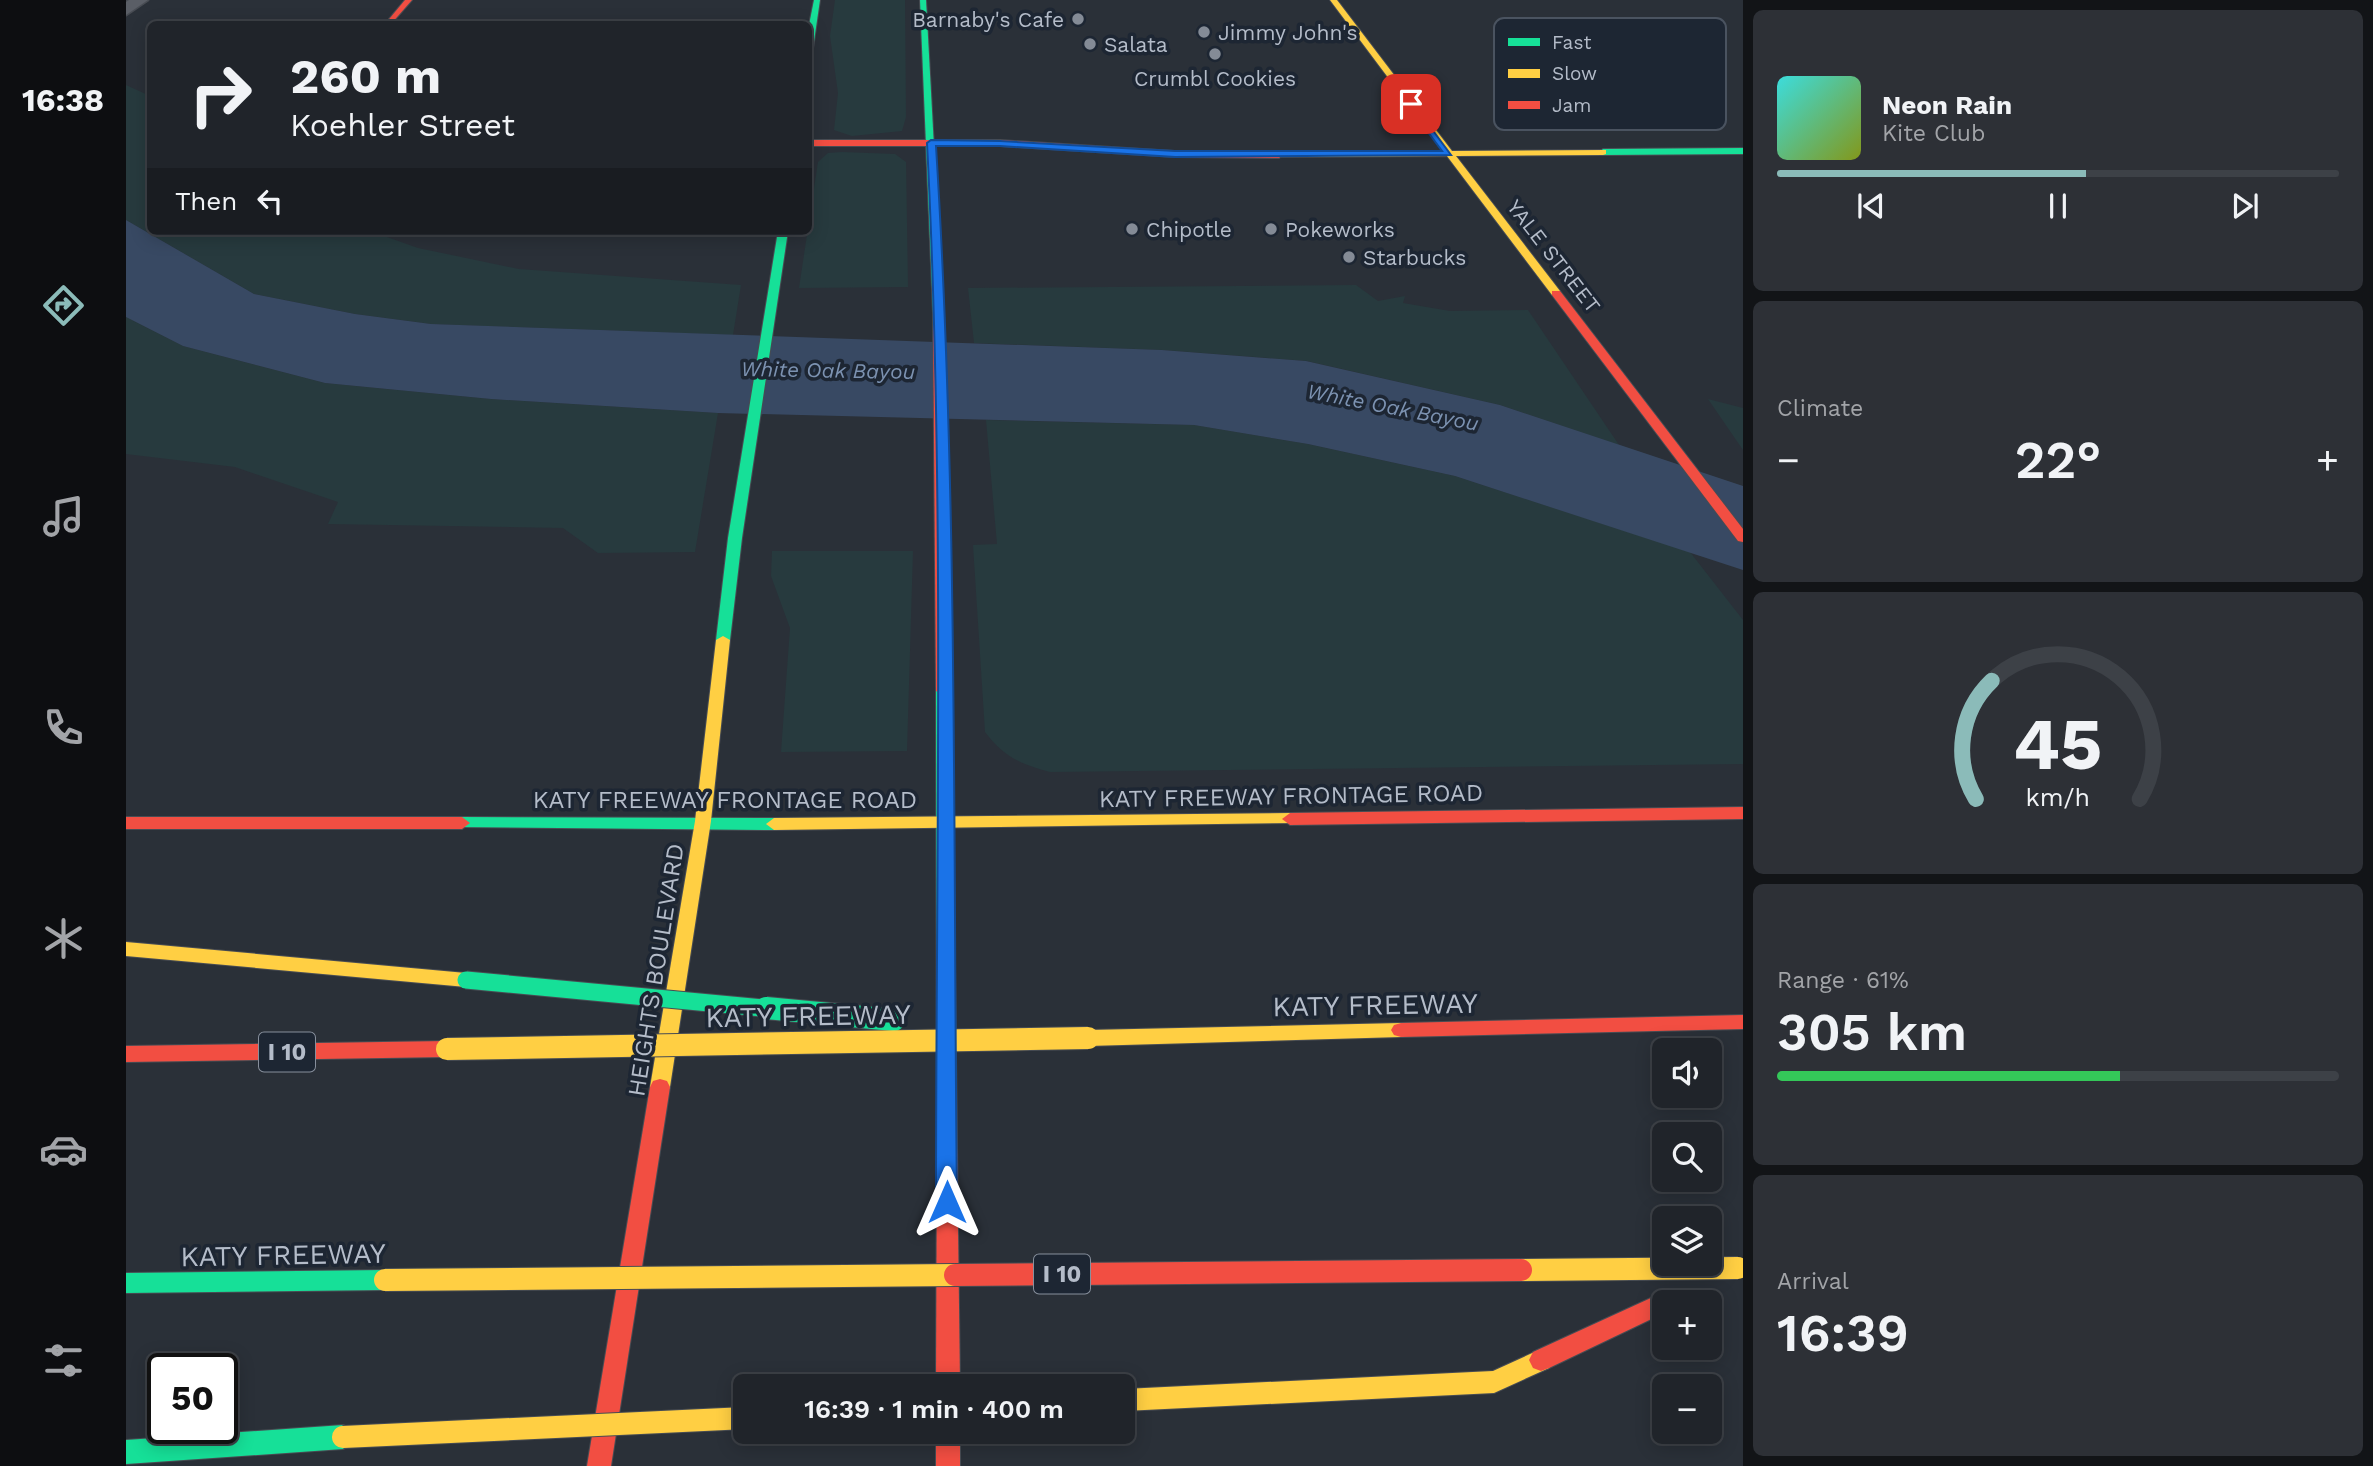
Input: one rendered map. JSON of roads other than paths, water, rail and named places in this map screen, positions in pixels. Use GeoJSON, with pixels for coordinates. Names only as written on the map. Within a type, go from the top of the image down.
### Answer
{"type":"FeatureCollection","features":[{"type":"Feature","properties":{"kind":"main road"},"geometry":{"type":"LineString","coordinates":[[391,21],[409,0]]}},
{"type":"Feature","properties":{"kind":"main road"},"geometry":{"type":"LineString","coordinates":[[812,31],[817,0]]}},
{"type":"Feature","properties":{"kind":"main road"},"geometry":{"type":"LineString","coordinates":[[923,0],[938,287],[943,535],[948,1374]]}},
{"type":"Feature","properties":{"kind":"main road","name":"YALE STREET"},"geometry":{"type":"LineString","coordinates":[[1333,0],[1743,538]]}},
{"type":"Feature","properties":{"kind":"main road"},"geometry":{"type":"LineString","coordinates":[[812,143],[1013,144],[1175,154],[1743,151]]}},
{"type":"Feature","properties":{"kind":"main road","name":"HEIGHTS BOULEVARD"},"geometry":{"type":"LineString","coordinates":[[599,1466],[703,821],[736,538],[782,235]]}},
{"type":"Feature","properties":{"kind":"main road","name":"KATY FREEWAY FRONTAGE ROAD"},"geometry":{"type":"LineString","coordinates":[[126,823],[703,821],[944,824],[1743,813]]}},
{"type":"Feature","properties":{"kind":"main road"},"geometry":{"type":"LineString","coordinates":[[126,949],[908,1021]]}},
{"type":"Feature","properties":{"kind":"main road","name":"KATY FREEWAY"},"geometry":{"type":"LineString","coordinates":[[126,1054],[1088,1038],[1743,1022]]}},
{"type":"Feature","properties":{"kind":"main road"},"geometry":{"type":"LineString","coordinates":[[936,1024],[1088,1038]]}},
{"type":"Feature","properties":{"kind":"main road"},"geometry":{"type":"LineString","coordinates":[[1702,1285],[1741,1268]]}},
{"type":"Feature","properties":{"kind":"main road","name":"KATY FREEWAY"},"geometry":{"type":"LineString","coordinates":[[126,1283],[1741,1268]]}},
{"type":"Feature","properties":{"kind":"main road"},"geometry":{"type":"LineString","coordinates":[[1135,1399],[1494,1382],[1652,1308]]}},
{"type":"Feature","properties":{"kind":"main road"},"geometry":{"type":"LineString","coordinates":[[126,1452],[343,1437],[733,1419]]}},
{"type":"Feature","properties":{"kind":"main road"},"geometry":{"type":"LineString","coordinates":[[948,1444],[948,1466]]}},
{"type":"Feature","properties":{"kind":"street"},"geometry":{"type":"LineString","coordinates":[[126,10],[140,0]]}},
{"type":"Feature","properties":{"kind":"water","name":"White Oak Bayou"},"geometry":{"type":"Polygon","coordinates":[[[126,220],[147,232],[147,235],[152,235],[254,294],[355,314],[431,324],[1162,350],[1306,361],[1500,405],[1743,486],[1743,570],[1455,476],[1308,444],[1194,425],[718,413],[491,399],[325,383],[183,346],[126,317],[126,220]]]}},
{"type":"Feature","properties":{"kind":"place","name":"Barnaby's Cafe"},"geometry":{"type":"Point","coordinates":[1078,19]}},
{"type":"Feature","properties":{"kind":"place","name":"Jimmy John's"},"geometry":{"type":"Point","coordinates":[1204,32]}},
{"type":"Feature","properties":{"kind":"place","name":"Salata"},"geometry":{"type":"Point","coordinates":[1090,44]}},
{"type":"Feature","properties":{"kind":"place","name":"Crumbl Cookies"},"geometry":{"type":"Point","coordinates":[1215,54]}},
{"type":"Feature","properties":{"kind":"place","name":"Chipotle"},"geometry":{"type":"Point","coordinates":[1132,229]}},
{"type":"Feature","properties":{"kind":"place","name":"Pokeworks"},"geometry":{"type":"Point","coordinates":[1271,229]}},
{"type":"Feature","properties":{"kind":"place","name":"Starbucks"},"geometry":{"type":"Point","coordinates":[1349,257]}}]}
